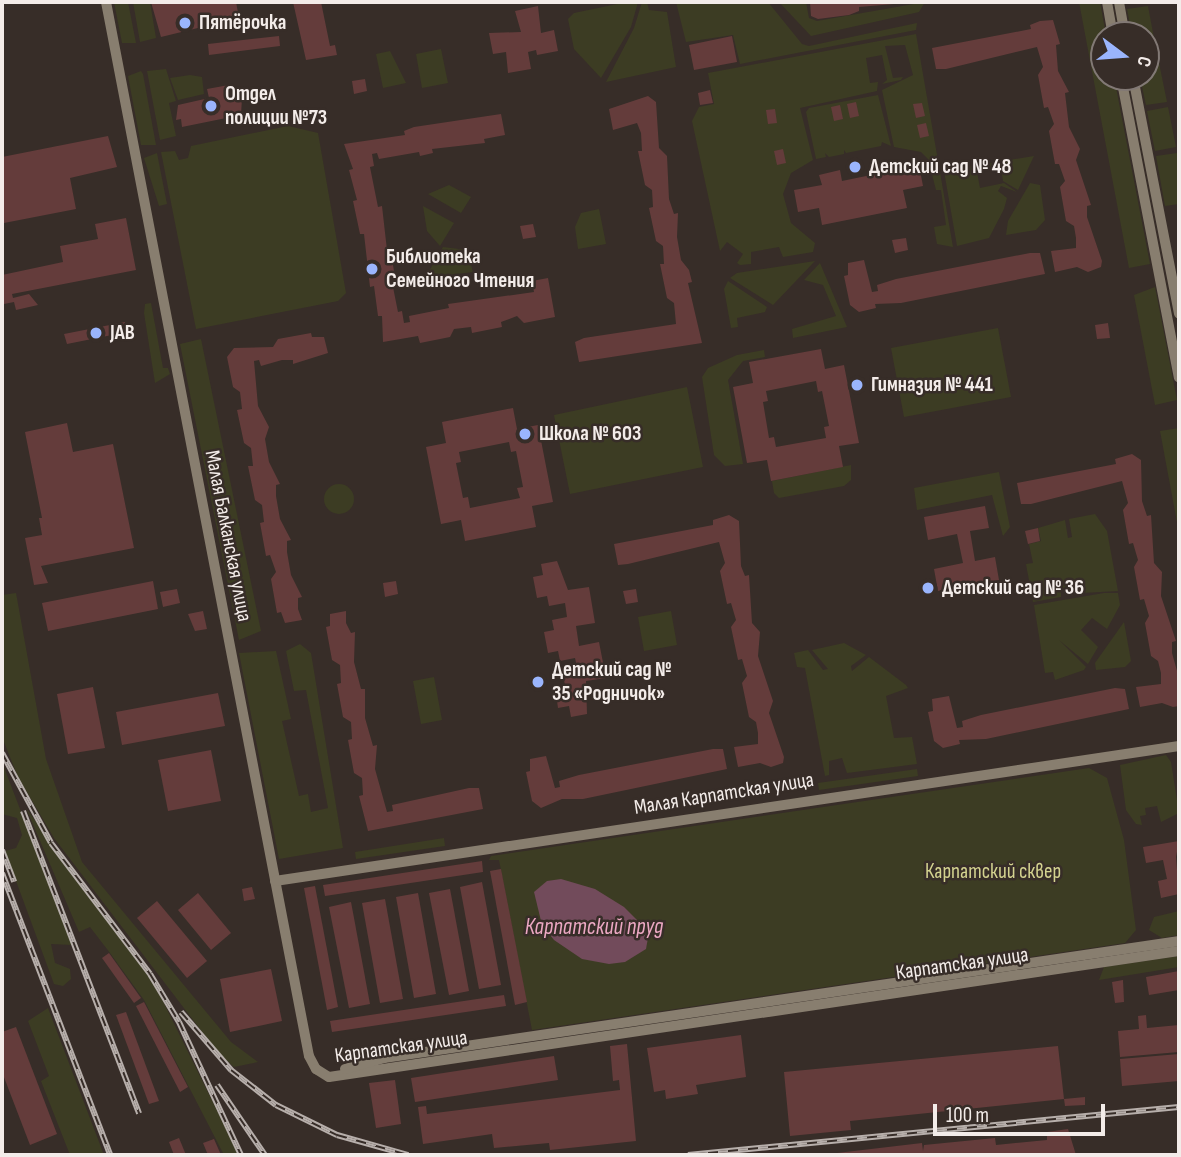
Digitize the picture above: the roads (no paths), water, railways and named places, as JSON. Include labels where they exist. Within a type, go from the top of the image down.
[{"type":"street","name":"Малая Балканская улица","points":[[106,2],[309,1056],[322,1072]]},
{"type":"street","points":[[1107,2],[1110,21]]},
{"type":"street","points":[[1119,2],[1122,21]]},
{"type":"street","points":[[1124,91],[1179,377]]},
{"type":"street","points":[[1136,91],[1179,314]]},
{"type":"street","name":"Малая Карпатская улица","points":[[275,881],[1179,746]]},
{"type":"street","name":"Карпатская улица","points":[[322,1072],[384,1058],[1179,941]]},
{"type":"street","name":"Карпатская улица","points":[[322,1072],[329,1077],[1179,951]]},
{"type":"water","name":"Карпатский пруд","points":[[561,879],[595,889],[624,907],[649,932],[646,949],[625,962],[609,964],[582,959],[554,940],[542,925],[534,892],[547,881]]},
{"type":"railway","points":[[2,753],[51,843],[150,974],[179,1022],[241,1155]]},
{"type":"railway","points":[[23,811],[139,1113]]},
{"type":"railway","points":[[2,850],[14,882]]},
{"type":"railway","points":[[2,873],[110,1155]]},
{"type":"railway","points":[[181,1012],[231,1070],[276,1105],[337,1135],[408,1155]]},
{"type":"railway","points":[[217,1085],[265,1155]]},
{"type":"railway","points":[[688,1155],[1179,1107]]},
{"type":"place","name":"Пятёрочка","points":[[185,23]]},
{"type":"place","name":"Отдел полиции №73","points":[[211,106]]},
{"type":"place","name":"Детский сад № 48","points":[[855,167]]},
{"type":"place","name":"Библиотека Семейного Чтения","points":[[372,269]]},
{"type":"place","name":"JAB","points":[[96,333]]},
{"type":"place","name":"Гимназия № 441","points":[[857,385]]},
{"type":"place","name":"Школа № 603","points":[[525,434]]},
{"type":"place","name":"Детский сад № 36","points":[[928,588]]},
{"type":"place","name":"Детский сад № 35 «Родничок»","points":[[538,682]]},
{"type":"park label","name":"Карпатский сквер","points":[[993,872]]}]
